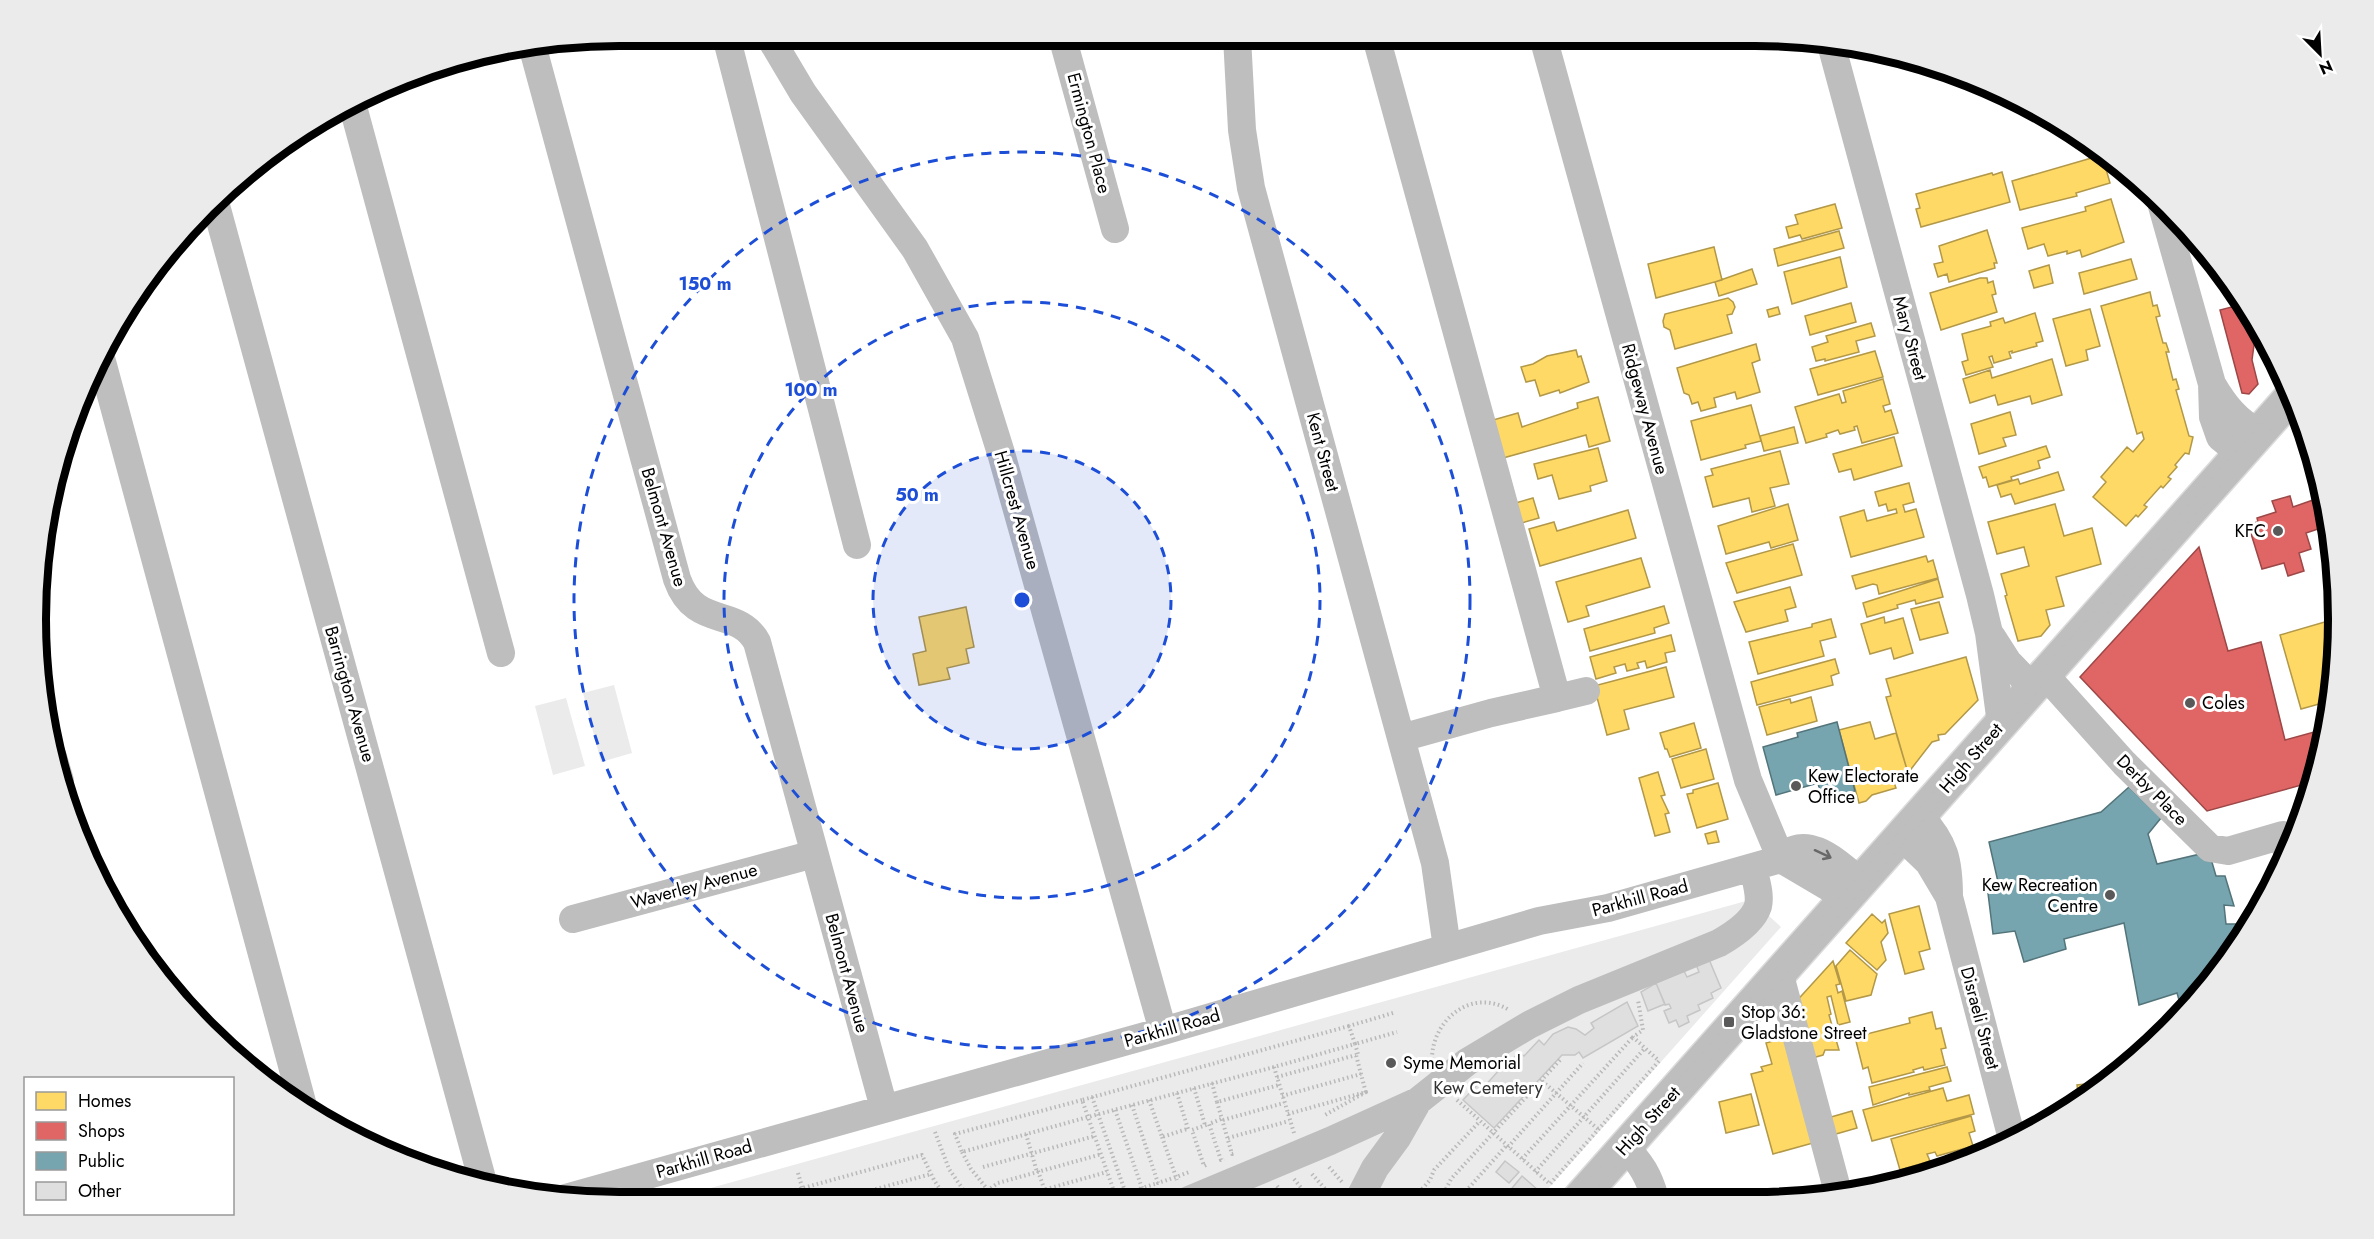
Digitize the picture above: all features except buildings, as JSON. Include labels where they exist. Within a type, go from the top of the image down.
[{"type":"main road","name":"High Street","points":[[1586,1192],[2250,444],[2288,410]]},
{"type":"street","points":[[729,46],[857,545]]},
{"type":"street","name":"Hillcrest Avenue","points":[[775,46],[803,93],[915,249],[965,338],[1001,453],[1163,1031]]},
{"type":"street","name":"Ermington Place","points":[[1065,46],[1115,230]]},
{"type":"street","name":"Kent Street","points":[[1237,46],[1242,130],[1251,189],[1458,944]]},
{"type":"street","points":[[1378,46],[1557,698]]},
{"type":"street","name":"Ridgeway Avenue","points":[[1428,1092],[1467,1062],[1529,1025],[1579,1000],[1719,943],[1735,934],[1758,906],[1758,891],[1765,864],[1748,780],[1545,46]]},
{"type":"street","name":"Mary Street","points":[[1833,52],[1989,633],[2001,724]]},
{"type":"street","name":"Belmont Avenue","points":[[533,53],[677,579],[682,592],[696,608],[706,614],[745,627],[757,642],[884,1108]]},
{"type":"street","points":[[354,112],[501,653]]},
{"type":"street","name":"Barrington Avenue","points":[[217,211],[481,1175]]},
{"type":"street","points":[[2166,221],[2212,384],[2213,417],[2220,437],[2250,444]]},
{"type":"street","points":[[104,370],[300,1095]]},
{"type":"street","name":"Mary Street","points":[[1989,633],[2008,662],[2039,681]]},
{"type":"street","name":"Derby Place","points":[[2039,681],[2210,848],[2228,851],[2282,843]]},
{"type":"street","points":[[1401,738],[1586,691]]},
{"type":"street","name":"Disraeli Street","points":[[1911,826],[1941,843],[1946,855],[1949,868],[1949,897],[2010,1132]]},
{"type":"street","name":"Parkhill Road","points":[[587,1191],[1163,1031],[1539,921],[1608,908],[1765,864],[1794,849],[1809,848],[1827,854],[1853,891]]},
{"type":"street","name":"Waverley Avenue","points":[[573,919],[814,854]]},
{"type":"street","points":[[1781,972],[1836,1187]]},
{"type":"street","points":[[1183,1188],[1301,1142],[1374,1119],[1428,1092]]},
{"type":"street","points":[[1351,1191],[1376,1168],[1428,1092]]},
{"type":"street","points":[[1625,1148],[1638,1160],[1646,1172],[1653,1192]]},
{"type":"path","points":[[1522,1160],[1633,1037],[1643,1030],[1641,1006],[1630,980]]},
{"type":"path","points":[[1529,1025],[1506,1008],[1486,1003],[1464,1007],[1452,1014],[1435,1035],[1432,1048],[1433,1069],[1428,1092],[1480,1120],[1550,1184],[1659,1061],[1633,1037]]},
{"type":"path","points":[[1101,1154],[998,1183],[988,1190],[971,1169],[955,1134],[1393,1013]]},
{"type":"path","points":[[1349,1026],[1374,1119]]},
{"type":"path","points":[[962,1152],[1396,1032]]},
{"type":"path","points":[[1535,1172],[1645,1048]]},
{"type":"path","points":[[1277,1077],[1356,1055]]},
{"type":"path","points":[[1443,1192],[1451,1179],[1560,1060]]},
{"type":"path","points":[[1465,1192],[1583,1063]]},
{"type":"path","points":[[1274,1067],[1289,1121],[1331,1192]]},
{"type":"path","points":[[1282,1096],[1361,1074]]},
{"type":"path","points":[[1542,1081],[1598,1129]]},
{"type":"path","points":[[1212,1083],[1232,1155]]},
{"type":"path","points":[[1217,1102],[1279,1085]]},
{"type":"path","points":[[1194,1088],[1221,1160]]},
{"type":"path","points":[[1288,1114],[1366,1092]]},
{"type":"path","points":[[1314,1120],[1366,1092]]},
{"type":"path","points":[[1177,1093],[1204,1166]]},
{"type":"path","points":[[1092,1097],[1125,1192]]},
{"type":"path","points":[[1082,1100],[1115,1192]]},
{"type":"path","points":[[1149,1100],[1183,1188]]},
{"type":"path","points":[[1162,1137],[1284,1103]]},
{"type":"path","points":[[1132,1105],[1158,1183]]},
{"type":"path","points":[[1115,1110],[1142,1188]]},
{"type":"path","points":[[1419,1192],[1430,1180],[1434,1170],[1480,1120]]},
{"type":"path","points":[[1228,1138],[1289,1121]]},
{"type":"path","points":[[935,1132],[949,1169],[965,1192]]},
{"type":"path","points":[[1026,1134],[1044,1190]]},
{"type":"path","points":[[983,1167],[1095,1136]]},
{"type":"path","points":[[1301,1142],[1351,1191]]},
{"type":"path","points":[[1183,1188],[1204,1166],[1243,1150]]},
{"type":"path","points":[[789,1192],[922,1155],[942,1191],[939,1192]]},
{"type":"path","points":[[1037,1192],[1107,1172]]},
{"type":"path","points":[[798,1173],[804,1192]]},
{"type":"path","points":[[865,1192],[931,1174]]},
{"type":"path","points":[[1131,1192],[1158,1183],[1183,1188]]},
{"type":"green space","points":[[614,685],[632,753],[601,762],[583,693]]},
{"type":"green space","points":[[566,698],[585,766],[553,775],[535,706]]},
{"type":"green space","name":"Kew Cemetery","points":[[1746,901],[1758,906],[1781,927],[1545,1192],[696,1192]]},
{"type":"tram line","points":[[1578,1192],[2283,398]]},
{"type":"tram line","points":[[1593,1192],[2288,410]]},
{"type":"place","name":"KFC","points":[[2278,531]]},
{"type":"place","name":"Coles","points":[[2190,703]]},
{"type":"place","name":"Kew Electorate Office","points":[[1796,786]]},
{"type":"place","name":"Kew Recreation Centre","points":[[2110,895]]},
{"type":"place","name":"Stop 36: Gladstone Street","points":[[1729,1022]]},
{"type":"place","name":"Syme Memorial","points":[[1391,1063]]}]
